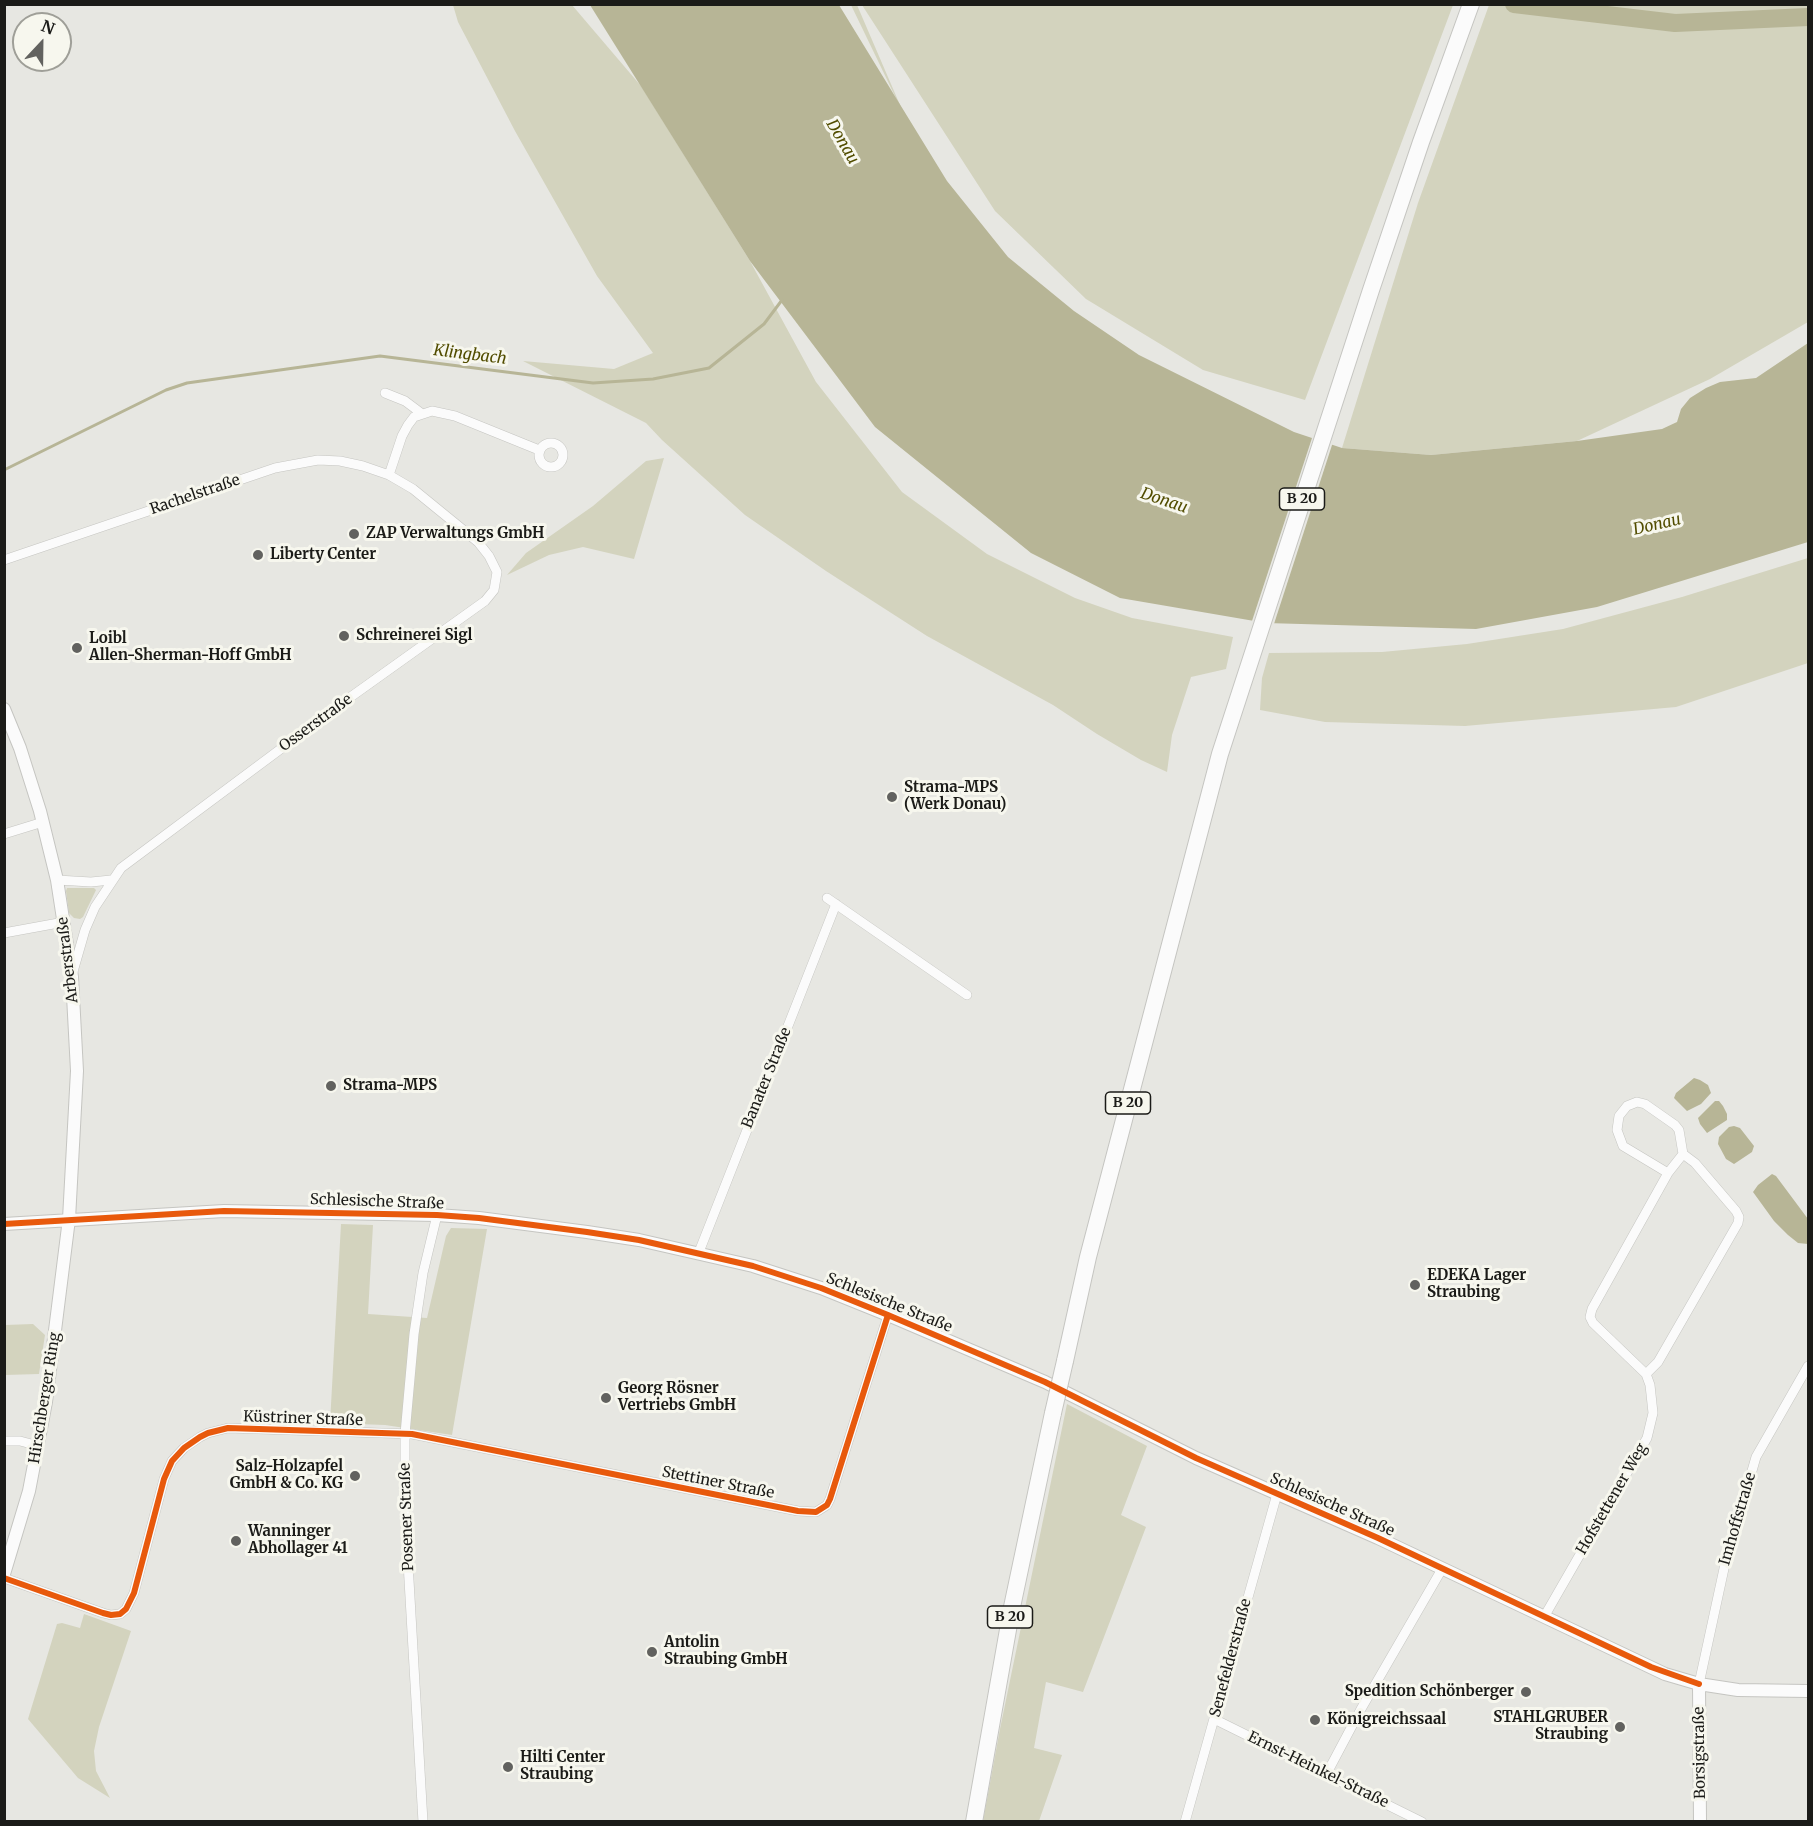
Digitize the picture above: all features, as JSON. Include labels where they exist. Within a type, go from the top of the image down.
[{"type":"highway","name":"B 20","points":[[974,1821],[1012,1607],[1088,1257],[1195,846],[1234,708],[1371,290],[1471,4]]},
{"type":"street","points":[[385,393],[405,401],[421,413]]},
{"type":"street","points":[[389,476],[402,436],[414,417],[432,411],[455,416],[539,450]]},
{"type":"street","name":"Rachelstraße","points":[[4,560],[275,468],[297,462],[318,460],[363,465],[413,489],[477,542],[489,556]]},
{"type":"street","name":"Osserstraße","points":[[72,977],[94,907],[121,868],[485,601],[494,590],[497,581],[497,572],[489,556]]},
{"type":"street","name":"Arberstraße","points":[[4,709],[20,748],[43,822],[57,880],[72,977],[77,1098],[69,1219]]},
{"type":"street","points":[[4,834],[43,822]]},
{"type":"street","points":[[57,880],[91,882],[111,880]]},
{"type":"street","points":[[827,898],[967,995]]},
{"type":"street","name":"Banater Straße","points":[[699,1252],[836,904]]},
{"type":"street","points":[[4,933],[64,922]]},
{"type":"street","points":[[1668,1173],[1623,1146],[1617,1130],[1619,1116],[1627,1106],[1637,1102],[1645,1104],[1675,1125],[1679,1130],[1683,1154],[1695,1163],[1740,1217],[1658,1362],[1646,1374],[1593,1323],[1590,1317],[1592,1309],[1668,1173],[1683,1154]]},
{"type":"street","name":"Schlesische Straße","points":[[4,1224],[242,1211],[436,1215],[576,1230],[699,1252],[785,1275],[888,1315],[1045,1382],[1196,1458],[1442,1569],[1665,1674],[1699,1684],[1760,1692],[1809,1691]]},
{"type":"street","name":"Posener Straße","points":[[423,1821],[405,1511],[405,1434],[414,1334],[423,1273],[436,1215]]},
{"type":"street","name":"Hirschberger Ring","points":[[4,1576],[29,1491],[39,1446],[69,1219]]},
{"type":"street","name":"Stettiner Straße","points":[[405,1434],[798,1511],[816,1512],[827,1505],[830,1499],[888,1315]]},
{"type":"street","name":"Imhoffstraße","points":[[1699,1684],[1725,1564],[1756,1457],[1809,1366]]},
{"type":"street","name":"Hofstettener Weg","points":[[1544,1617],[1647,1437],[1653,1413],[1650,1385],[1646,1374]]},
{"type":"street","name":"Küstriner Straße","points":[[4,1576],[103,1613],[120,1614],[126,1609],[134,1593],[167,1471],[177,1455],[191,1442],[208,1432],[228,1428],[405,1434]]},
{"type":"street","points":[[4,1441],[20,1441],[39,1446]]},
{"type":"street","name":"Senefelderstraße","points":[[1185,1821],[1277,1494]]},
{"type":"street","points":[[1326,1774],[1442,1569]]},
{"type":"street","name":"Borsigstraße","points":[[1699,1684],[1700,1821]]},
{"type":"street","name":"Ernst-Heinkel-Straße","points":[[1214,1719],[1422,1821]]},
{"type":"green space","points":[[453,5],[572,5],[641,86],[750,261],[816,382],[902,492],[987,554],[1075,598],[1132,618],[1233,637],[1226,669],[1191,677],[1172,735],[1167,772],[1141,760],[1053,705],[927,636],[745,515],[646,423],[523,361],[614,369],[653,353],[597,276],[515,131],[458,22]]},
{"type":"green space","points":[[851,5],[857,5],[906,119]]},
{"type":"green space","points":[[862,5],[1453,5],[1305,400],[1203,370],[1086,299],[995,211]]},
{"type":"green space","points":[[1489,5],[1808,5],[1808,322],[1710,379],[1577,441],[1431,455],[1342,448],[1418,203]]},
{"type":"green space","points":[[664,458],[634,559],[583,547],[549,555],[507,575],[526,553],[593,506],[646,461]]},
{"type":"green space","points":[[1808,558],[1808,663],[1676,707],[1465,726],[1325,722],[1260,710],[1262,678],[1269,653],[1382,652],[1467,644],[1563,629],[1682,597]]},
{"type":"green space","points":[[67,888],[94,888],[96,890],[80,919],[74,918],[69,913]]},
{"type":"green space","points":[[341,1224],[373,1225],[368,1314],[427,1318],[446,1236],[451,1228],[487,1229],[452,1435],[385,1425],[330,1423]]},
{"type":"green space","points":[[33,1324],[45,1335],[39,1374],[5,1375],[5,1325]]},
{"type":"green space","points":[[1067,1404],[1147,1446],[1121,1515],[1146,1527],[1083,1692],[1046,1682],[1034,1748],[1062,1755],[1039,1821],[983,1821],[1000,1729]]},
{"type":"green space","points":[[84,1614],[131,1631],[99,1727],[94,1751],[96,1771],[110,1798],[78,1778],[28,1719],[57,1624],[62,1623],[80,1628]]},
{"type":"water","name":"Donau","points":[[590,5],[839,5],[947,181],[1008,257],[1074,311],[1139,355],[1294,432],[1342,448],[1431,455],[1577,441],[1662,429],[1677,422],[1681,409],[1690,398],[1706,388],[1720,382],[1756,378],[1808,343],[1808,542],[1597,607],[1476,629],[1266,623],[1120,598],[1031,553],[875,427],[750,261]]},
{"type":"water","points":[[1694,1078],[1708,1085],[1711,1093],[1701,1104],[1687,1111],[1674,1098],[1676,1093]]},
{"type":"water","points":[[1715,1101],[1719,1101],[1723,1106],[1727,1120],[1707,1133],[1698,1118]]},
{"type":"water","points":[[1729,1127],[1740,1128],[1754,1146],[1752,1152],[1734,1164],[1726,1159],[1718,1144],[1719,1137]]},
{"type":"water","points":[[1772,1174],[1776,1176],[1808,1219],[1808,1244],[1798,1243],[1788,1235],[1774,1221],[1753,1192]]},
{"type":"pier","points":[[1313,435],[1333,442],[1273,627],[1251,624]]},
{"type":"waterway","points":[[1514,4],[1675,23],[1808,17]]},
{"type":"waterway","name":"Klingbach","points":[[4,470],[166,390],[187,383],[380,356],[593,383],[653,379],[709,368],[764,324],[782,300]]},
{"type":"cycle path","points":[[4,1224],[224,1211],[437,1215],[479,1218],[639,1240],[753,1266],[821,1288],[1045,1382],[1196,1458],[1378,1538],[1651,1667],[1699,1684]]},
{"type":"cycle path","points":[[4,1578],[103,1613],[120,1614],[126,1609],[134,1593],[164,1479],[172,1461],[184,1448],[200,1437],[228,1428],[412,1434],[798,1511],[816,1512],[827,1505],[830,1499],[888,1315]]},
{"type":"place","name":"ZAP Verwaltungs GmbH","points":[[354,534]]},
{"type":"place","name":"Liberty Center","points":[[258,555]]},
{"type":"place","name":"Schreinerei Sigl","points":[[344,636]]},
{"type":"place","name":"Loibl Allen-Sherman-Hoff GmbH","points":[[77,648]]},
{"type":"place","name":"Strama-MPS (Werk Donau)","points":[[892,797]]},
{"type":"place","name":"Strama-MPS","points":[[331,1086]]},
{"type":"place","name":"EDEKA Lager Straubing","points":[[1415,1285]]},
{"type":"place","name":"Georg Rösner Vertriebs GmbH","points":[[606,1398]]},
{"type":"place","name":"Salz-Holzapfel GmbH & Co. KG","points":[[355,1476]]},
{"type":"place","name":"Wanninger Abhollager 41","points":[[236,1541]]},
{"type":"place","name":"Antolin Straubing GmbH","points":[[652,1652]]},
{"type":"place","name":"Spedition Schönberger","points":[[1526,1692]]},
{"type":"place","name":"Königreichssaal","points":[[1315,1720]]},
{"type":"place","name":"STAHLGRUBER Straubing","points":[[1620,1727]]},
{"type":"place","name":"Hilti Center Straubing","points":[[508,1767]]}]
